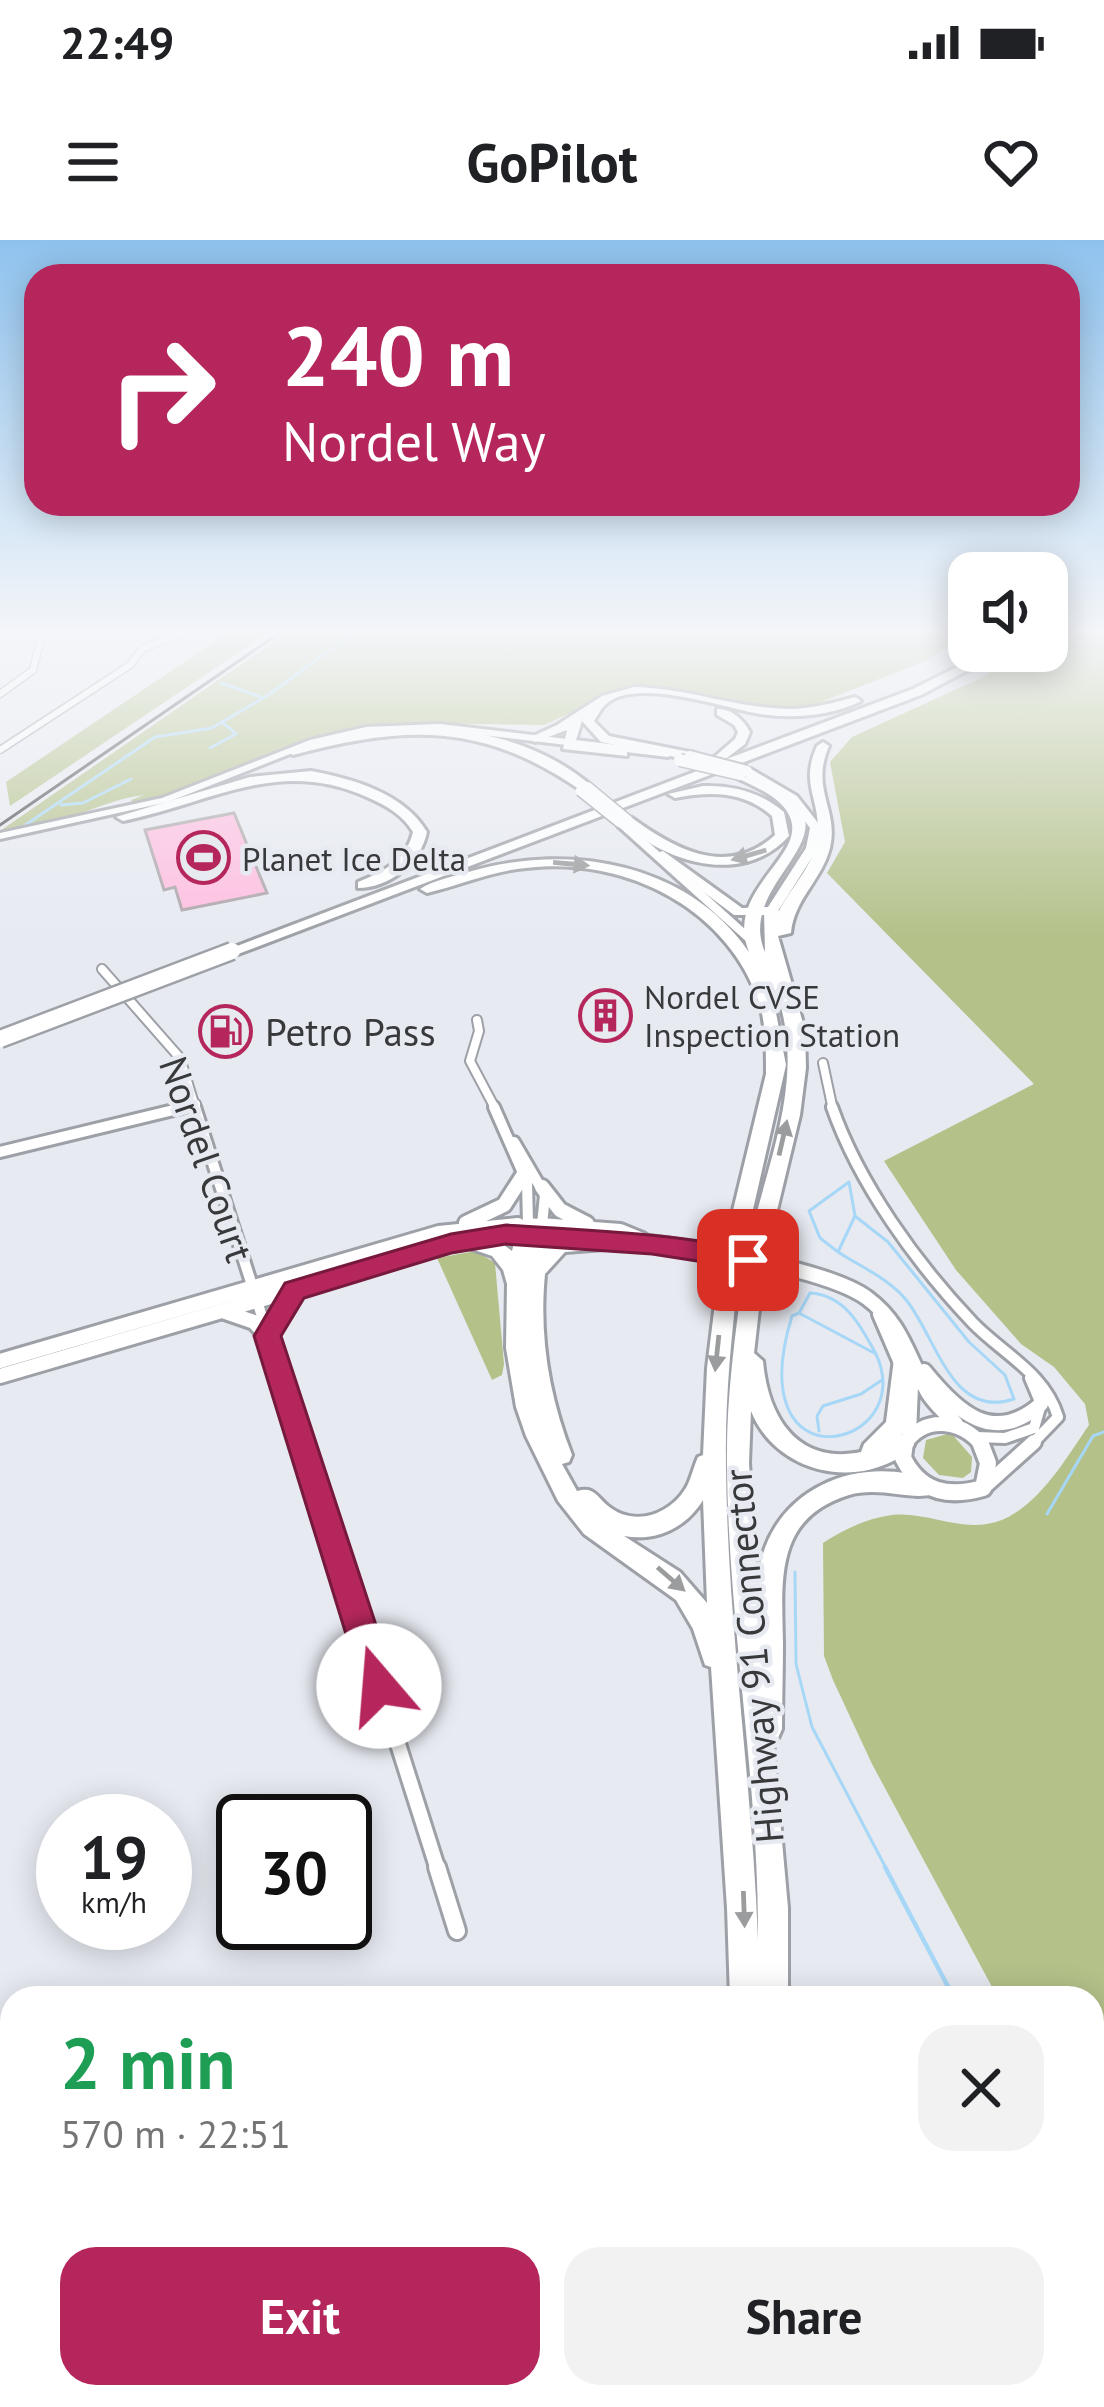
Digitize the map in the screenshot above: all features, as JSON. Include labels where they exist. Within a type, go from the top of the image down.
[{"type":"highway","points":[[292,751],[360,735]]},
{"type":"highway","points":[[376,904],[682,792],[711,789],[751,796],[776,811],[783,830],[765,852],[714,861],[674,851],[625,823],[584,790],[531,751],[471,735]]},
{"type":"highway","points":[[536,738],[547,735]]},
{"type":"highway","points":[[569,735],[566,742],[573,747],[685,758]]},
{"type":"highway","points":[[600,735],[744,772],[785,792],[814,823]]},
{"type":"highway","points":[[718,760],[743,735]]},
{"type":"highway","points":[[0,1039],[233,944],[779,735]]},
{"type":"highway","points":[[0,1028],[796,735]]},
{"type":"highway","points":[[658,854],[739,911],[772,911],[812,848],[814,823],[804,774],[810,758],[838,735]]},
{"type":"highway","points":[[798,1044],[802,1017],[782,926],[792,899],[823,850],[824,824],[810,781],[823,746]]},
{"type":"highway","points":[[228,784],[276,768],[310,766],[347,775],[417,825],[420,840],[412,856],[372,881],[233,944]]},
{"type":"highway","points":[[123,817],[279,772],[332,775],[364,789]]},
{"type":"highway","points":[[744,772],[783,801],[794,815],[800,838],[751,914],[752,941]]},
{"type":"highway","points":[[233,944],[476,874],[541,862],[607,869],[662,885],[718,922],[756,976],[771,1016],[775,1076]]},
{"type":"highway","name":"Highway 91 Connector","points":[[746,1986],[712,1428],[740,1281],[762,1231],[792,1097],[798,1044],[770,940],[772,911]]},
{"type":"highway","name":"Highway 91 Connector","points":[[752,941],[768,968],[777,997],[782,1045],[739,1226],[737,1394],[736,1510],[769,1825],[773,1986]]},
{"type":"highway","points":[[534,1229],[512,1318],[518,1374],[548,1461],[595,1530],[654,1565],[689,1596],[709,1634],[727,1709]]},
{"type":"highway","points":[[524,1279],[554,1247],[601,1235]]},
{"type":"highway","points":[[467,1240],[501,1250],[524,1279],[542,1405],[570,1473],[598,1514],[616,1524],[638,1527],[677,1517],[696,1497],[712,1428]]},
{"type":"highway","points":[[740,1281],[752,1394],[771,1430],[828,1464],[877,1460],[906,1439]]},
{"type":"highway","points":[[807,1455],[854,1458],[886,1442],[902,1408],[909,1364]]},
{"type":"highway","points":[[769,1825],[768,1583],[778,1537],[808,1503],[846,1486],[887,1480],[925,1487]]},
{"type":"main road","points":[[66,826],[166,800],[341,735]]},
{"type":"main road","points":[[0,839],[123,817],[330,745],[406,735]]},
{"type":"main road","points":[[422,735],[507,748],[584,790]]},
{"type":"main road","points":[[506,735],[566,742]]},
{"type":"main road","name":"Highway 91 Connector","points":[[625,823],[752,941]]},
{"type":"street","name":"Nordel Court","points":[[102,969],[180,1058],[457,1931]]},
{"type":"street","points":[[477,1020],[479,1031],[470,1060],[512,1139],[560,1210],[601,1235]]},
{"type":"street","points":[[823,1064],[826,1092],[886,1209],[972,1322],[1051,1396],[1058,1417],[1017,1462],[983,1488],[950,1496],[925,1487],[908,1472],[909,1364]]},
{"type":"street","points":[[0,1152],[196,1104]]},
{"type":"street","points":[[512,1139],[531,1191],[534,1229]]},
{"type":"street","points":[[0,1361],[254,1294],[439,1233],[504,1205],[524,1174]]},
{"type":"street","points":[[534,1229],[542,1187]]},
{"type":"street","points":[[439,1233],[534,1229],[601,1235],[812,1271],[842,1282],[878,1309],[927,1393],[956,1424],[975,1436],[990,1460],[983,1488]]},
{"type":"street","points":[[0,1376],[218,1311],[254,1294],[294,1290],[467,1240],[534,1229]]},
{"type":"street","points":[[218,1311],[254,1322],[267,1336],[294,1290]]},
{"type":"street","points":[[909,1364],[976,1421],[1016,1424],[1041,1404]]},
{"type":"street","points":[[975,1436],[1005,1438],[1037,1424],[1041,1404],[1025,1371]]},
{"type":"street","points":[[906,1439],[927,1425],[956,1424]]},
{"type":"green space","points":[[76,735],[115,735],[10,806],[6,782]]},
{"type":"green space","points":[[139,735],[324,735],[151,800],[134,805],[131,800],[144,795],[124,799],[0,831]]},
{"type":"green space","points":[[856,735],[1104,735],[1104,1986],[992,1986],[872,1764],[824,1656],[823,1543],[856,1525],[892,1515],[974,1525],[1002,1520],[1040,1491],[1089,1425],[1085,1404],[1054,1367],[1021,1344],[956,1270],[884,1161],[1034,1084],[827,873],[845,842],[830,762]]},
{"type":"green space","points":[[476,1251],[495,1263],[504,1364],[502,1375],[492,1380],[437,1258]]},
{"type":"green space","points":[[951,1433],[972,1457],[971,1472],[963,1478],[939,1475],[923,1458],[926,1440]]},
{"type":"building","name":"Planet Ice Delta","points":[[234,813],[267,893],[182,910],[175,887],[164,890],[145,830]]},
{"type":"waterway","points":[[21,828],[155,737],[167,735]]},
{"type":"waterway","points":[[210,748],[234,735]]},
{"type":"waterway","points":[[61,805],[83,803],[131,779]]},
{"type":"waterway","points":[[838,1252],[820,1238],[809,1211],[849,1182],[855,1216]]},
{"type":"waterway","points":[[838,1252],[900,1293],[961,1387],[975,1398],[1014,1399],[1005,1375],[969,1342],[888,1242],[855,1216]]},
{"type":"waterway","points":[[838,1252],[855,1216]]},
{"type":"waterway","points":[[799,1313],[810,1293],[833,1299],[858,1323],[876,1354]]},
{"type":"waterway","points":[[799,1313],[876,1354]]},
{"type":"waterway","points":[[799,1313],[792,1316],[782,1372],[789,1410],[806,1430],[830,1437],[855,1430],[874,1413],[882,1380]]},
{"type":"waterway","points":[[876,1354],[882,1380]]},
{"type":"waterway","points":[[819,1431],[817,1416],[823,1406],[861,1394],[882,1380]]},
{"type":"waterway","points":[[1047,1514],[1093,1436],[1104,1432]]},
{"type":"waterway","points":[[795,1572],[796,1664],[812,1727],[887,1870]]},
{"type":"waterway","points":[[885,1867],[948,1986]]},
{"type":"railway","points":[[0,825],[131,735]]},
{"type":"place","name":"Planet Ice Delta","points":[[203,858]]},
{"type":"place","name":"Nordel CVSE Inspection Station","points":[[605,1015]]},
{"type":"place","name":"Petro Pass","points":[[226,1031]]},
{"type":"route","points":[[379,1686],[267,1336],[294,1290],[416,1253],[506,1234],[652,1244],[748,1260]]}]
